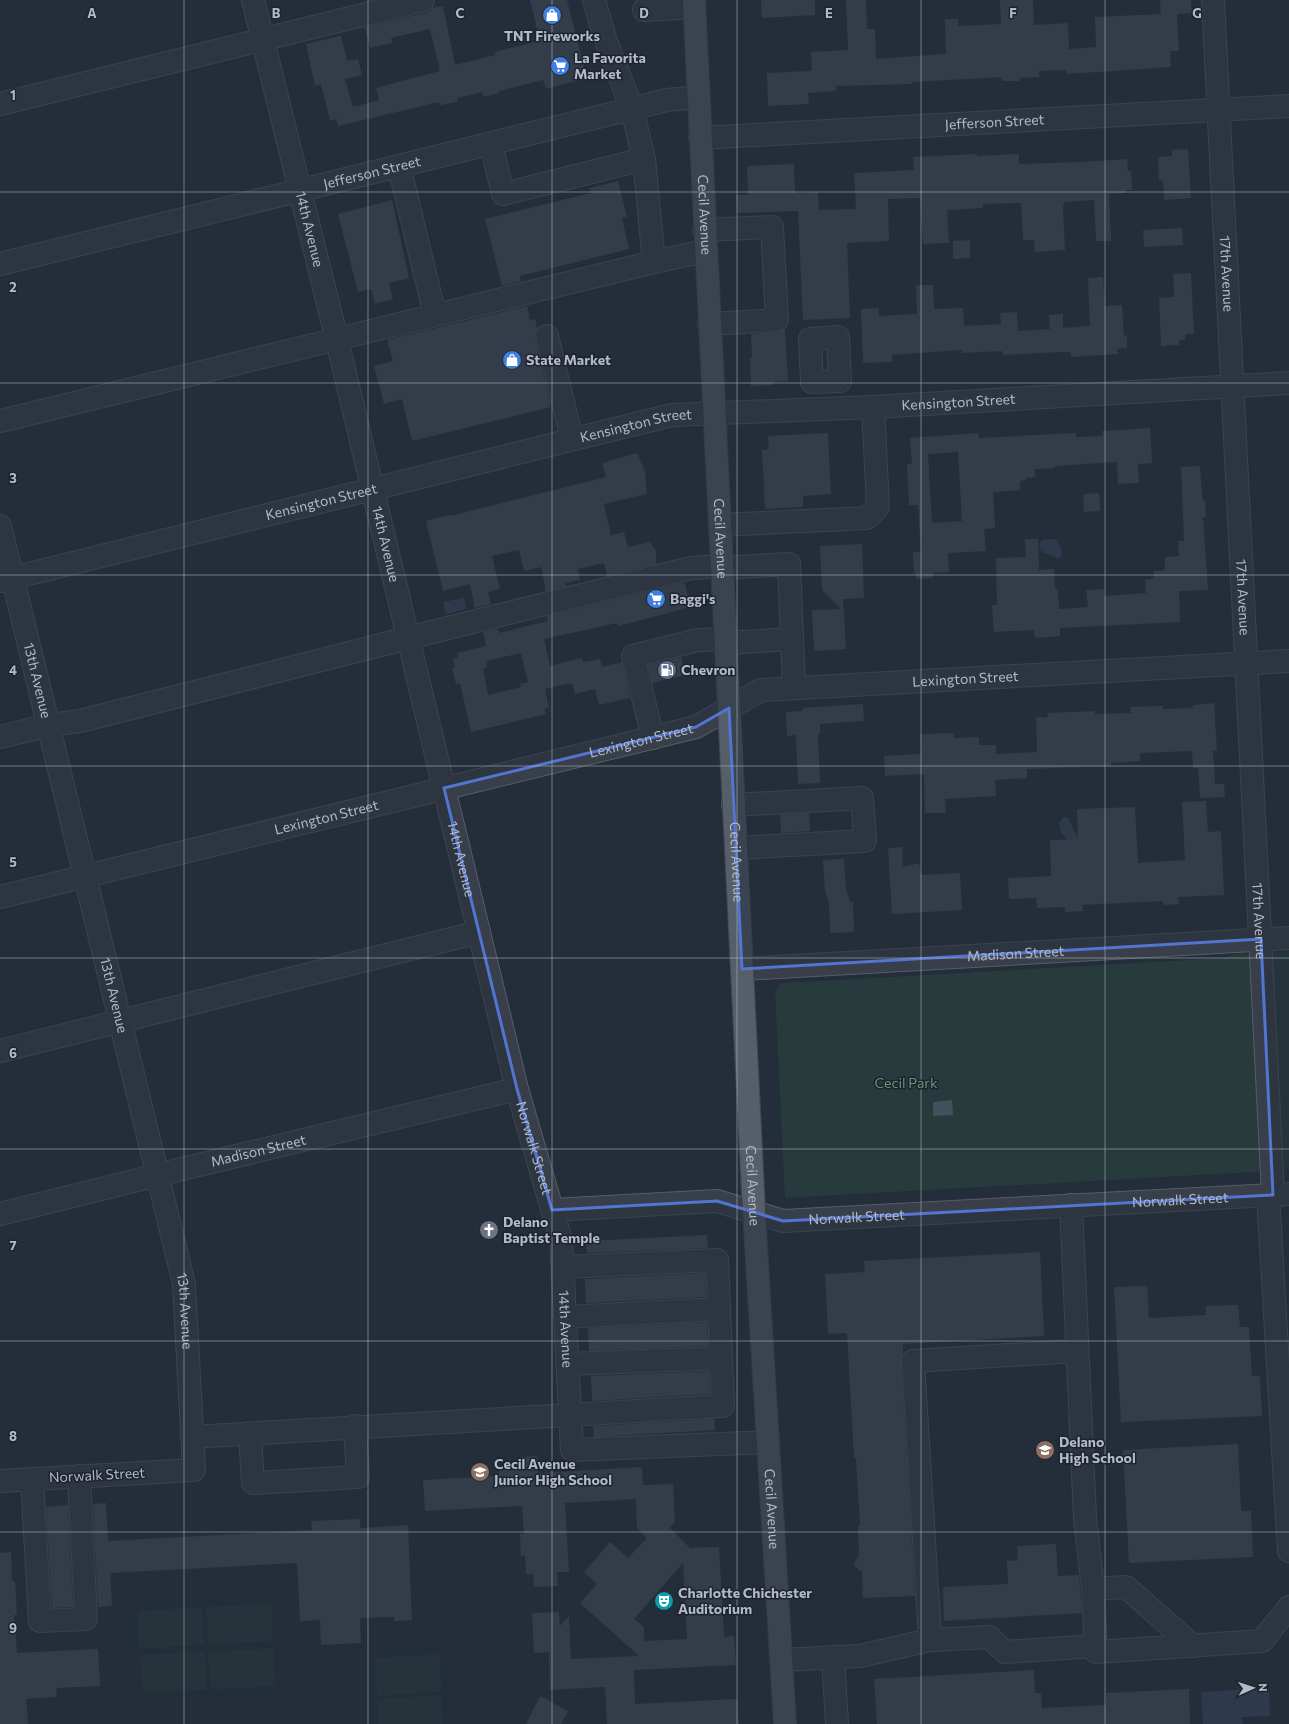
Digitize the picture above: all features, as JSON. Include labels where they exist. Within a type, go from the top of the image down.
[{"type":"main road","name":"Cecil Avenue","points":[[694,4],[705,252],[754,1212],[785,1724]]},
{"type":"street","name":"14th Avenue","points":[[252,0],[337,340],[517,1089]]},
{"type":"street","points":[[0,104],[423,0]]},
{"type":"street","points":[[594,0],[605,38],[632,109],[644,158],[654,262]]},
{"type":"street","name":"17th Avenue","points":[[1213,0],[1260,940],[1277,1195],[1289,1550]]},
{"type":"street","points":[[644,10],[694,4]]},
{"type":"street","name":"Jefferson Street","points":[[0,264],[667,100],[698,97]]},
{"type":"street","name":"Jefferson Street","points":[[700,138],[1289,106]]},
{"type":"street","points":[[491,144],[504,194],[644,158]]},
{"type":"street","points":[[399,166],[435,315]]},
{"type":"street","points":[[704,230],[772,226],[773,242],[777,320],[709,324]]},
{"type":"street","points":[[0,421],[654,262],[705,252]]},
{"type":"street","points":[[547,336],[572,439]]},
{"type":"street","points":[[840,381],[842,409]]},
{"type":"street","name":"Kensington Street","points":[[6,579],[672,415],[842,409],[1289,384]]},
{"type":"street","points":[[720,525],[867,518],[878,507],[873,407]]},
{"type":"street","name":"13th Avenue","points":[[0,526],[6,579],[49,725],[184,1284],[194,1470]]},
{"type":"street","points":[[0,737],[49,725],[80,721],[408,638],[698,567],[789,564],[794,688]]},
{"type":"street","points":[[653,738],[633,656],[698,640],[725,641],[792,639]]},
{"type":"street","name":"Lexington Street","points":[[0,897],[696,727],[761,690],[1289,661]]},
{"type":"street","points":[[733,805],[862,798],[865,841],[736,848]]},
{"type":"street","points":[[0,1051],[479,932]]},
{"type":"street","name":"Madison Street","points":[[742,969],[1289,938]]},
{"type":"street","name":"Madison Street","points":[[0,1214],[517,1089]]},
{"type":"street","name":"Norwalk Street","points":[[517,1089],[552,1210],[717,1201],[783,1221],[1277,1195]]},
{"type":"street","points":[[1071,1205],[1085,1518],[1093,1589],[1096,1652],[1262,1641],[1289,1607]]},
{"type":"street","name":"14th Avenue","points":[[552,1210],[561,1240],[567,1364],[579,1413],[572,1450],[768,1442]]},
{"type":"street","points":[[192,1437],[355,1426],[723,1406],[717,1260],[563,1267]]},
{"type":"street","points":[[565,1318],[719,1309]]},
{"type":"street","points":[[930,1640],[913,1361],[1077,1351]]},
{"type":"street","points":[[567,1364],[721,1358]]},
{"type":"street","points":[[250,1433],[253,1482],[358,1477],[355,1426]]},
{"type":"street","name":"Norwalk Street","points":[[0,1481],[194,1470]]},
{"type":"street","points":[[32,1479],[40,1621],[86,1618],[79,1476]]},
{"type":"street","points":[[1093,1589],[1126,1587],[1193,1646]]},
{"type":"street","points":[[782,1660],[860,1656],[930,1640],[989,1636],[1005,1652],[1096,1646]]},
{"type":"street","points":[[833,1657],[837,1724]]},
{"type":"highlighted area","points":[[729,708],[742,969],[1261,939],[1273,1195],[783,1221],[717,1201],[552,1210],[517,1089],[444,788],[696,727]]},
{"type":"green space","name":"Cecil Park","points":[[1289,951],[1289,1170],[785,1198],[775,991],[781,983],[1224,958],[1234,954]]},
{"type":"green space","points":[[271,1603],[273,1641],[208,1645],[206,1607]]},
{"type":"green space","points":[[202,1607],[204,1645],[139,1649],[137,1611]]},
{"type":"green space","points":[[273,1648],[275,1686],[211,1690],[208,1652]]},
{"type":"green space","points":[[205,1651],[207,1690],[143,1693],[140,1655]]},
{"type":"green space","points":[[439,1654],[442,1692],[377,1696],[375,1658]]},
{"type":"green space","points":[[441,1695],[443,1724],[378,1724],[377,1699]]},
{"type":"water","points":[[1055,539],[1062,550],[1062,555],[1058,559],[1041,551],[1039,547],[1043,540]]},
{"type":"water","points":[[464,598],[466,609],[446,614],[443,602]]},
{"type":"water","points":[[1063,817],[1067,817],[1070,820],[1072,828],[1078,837],[1078,839],[1071,843],[1061,833],[1059,823]]},
{"type":"water","points":[[1269,1688],[1270,1716],[1242,1717],[1243,1724],[1203,1724],[1201,1692]]},
{"type":"building","points":[[530,0],[567,0],[587,78],[546,89],[543,80],[499,91],[499,93],[483,97],[482,92],[457,98],[458,102],[440,105],[439,102],[338,126],[336,119],[330,121],[321,84],[315,86],[306,44],[341,36],[347,61],[358,59],[362,75],[345,79],[353,107],[379,100],[376,88],[440,71],[430,29],[391,38],[392,43],[370,48],[365,27],[429,12],[432,8],[443,6],[455,65],[495,55],[495,52],[540,41]]},
{"type":"building","points":[[761,0],[815,0],[815,15],[762,18]]},
{"type":"building","points":[[846,0],[866,0],[867,29],[875,29],[876,59],[946,54],[945,19],[958,19],[958,26],[1001,24],[1000,0],[1033,0],[1034,25],[1068,23],[1069,49],[1096,47],[1095,17],[1161,14],[1160,0],[1191,0],[1192,13],[1177,14],[1179,51],[1170,51],[1171,67],[1067,74],[1067,70],[1039,71],[1039,77],[1020,78],[1020,81],[1002,81],[1002,77],[912,82],[912,84],[836,86],[836,91],[808,93],[809,104],[768,106],[767,73],[809,71],[812,70],[811,52],[848,50]]},
{"type":"building","points":[[1188,149],[1191,198],[1164,200],[1163,180],[1159,181],[1158,157],[1172,156],[1172,150]]},
{"type":"building","points":[[977,154],[977,156],[1019,154],[1019,164],[1127,159],[1128,171],[1131,171],[1132,190],[1126,190],[1126,193],[1109,194],[1111,241],[1096,241],[1094,200],[1064,202],[1065,250],[1035,252],[1034,240],[1023,240],[1021,203],[983,204],[983,208],[947,210],[949,243],[923,244],[920,198],[888,199],[889,241],[847,243],[850,318],[803,320],[798,211],[737,213],[736,195],[748,195],[747,166],[794,164],[795,193],[818,192],[819,210],[856,209],[854,173],[914,170],[913,157]]},
{"type":"building","points":[[618,181],[627,217],[622,218],[629,249],[520,276],[521,281],[502,286],[485,219],[591,193],[590,188]]},
{"type":"building","points":[[392,200],[409,278],[389,283],[393,299],[375,304],[371,289],[358,292],[338,214]]},
{"type":"building","points":[[1182,228],[1183,245],[1144,247],[1143,230]]},
{"type":"building","points":[[970,240],[970,258],[953,259],[953,241]]},
{"type":"building","points":[[1191,273],[1194,334],[1185,334],[1185,340],[1179,340],[1179,345],[1161,346],[1159,298],[1174,297],[1173,274]]},
{"type":"building","points":[[1103,277],[1105,306],[1122,305],[1124,336],[1127,335],[1127,348],[1117,349],[1118,354],[1071,357],[1071,352],[1003,355],[1002,351],[962,353],[962,350],[892,355],[892,362],[863,363],[861,309],[879,308],[879,316],[917,314],[916,285],[933,285],[934,309],[963,308],[964,326],[1001,324],[1000,313],[1017,312],[1018,331],[1050,329],[1049,315],[1063,314],[1063,328],[1090,326],[1088,278]]},
{"type":"building","points":[[527,306],[530,320],[535,319],[537,329],[535,339],[551,407],[412,441],[402,399],[384,404],[374,366],[393,361],[387,340]]},
{"type":"building","points":[[785,330],[788,381],[773,382],[773,385],[751,386],[751,334]]},
{"type":"building","points":[[1150,428],[1152,463],[1138,464],[1139,483],[1118,484],[1117,462],[1055,466],[1055,468],[1035,469],[1035,477],[1026,478],[1026,480],[1020,481],[1020,490],[993,492],[995,528],[984,529],[986,551],[948,553],[949,572],[933,573],[933,578],[916,579],[916,574],[914,574],[913,552],[921,552],[918,505],[909,505],[907,464],[912,464],[910,438],[978,433],[979,438],[1076,433],[1076,437],[1103,436],[1102,431]],"holes":[[[958,452],[962,521],[932,523],[928,454]]]},
{"type":"building","points":[[828,433],[831,494],[803,496],[803,507],[765,509],[762,450],[769,449],[768,436]]},
{"type":"building","points":[[637,453],[645,471],[647,494],[604,504],[611,535],[624,532],[628,547],[650,542],[656,551],[656,564],[607,576],[604,563],[578,569],[580,580],[565,583],[566,586],[546,591],[541,567],[524,571],[519,550],[492,556],[500,589],[488,592],[491,604],[475,608],[470,584],[443,591],[426,521],[606,477],[602,463]]},
{"type":"building","points":[[1200,466],[1203,501],[1205,501],[1206,517],[1203,517],[1208,590],[1179,591],[1180,622],[1060,628],[1060,636],[1035,638],[1034,630],[994,632],[992,605],[997,605],[996,558],[1026,557],[1025,539],[1038,539],[1039,570],[1054,569],[1055,589],[1058,589],[1059,609],[1088,607],[1086,590],[1104,589],[1104,596],[1146,593],[1145,579],[1154,579],[1154,571],[1165,570],[1165,557],[1179,556],[1178,541],[1184,541],[1181,467]]},
{"type":"building","points":[[1099,493],[1100,511],[1084,512],[1083,494]]},
{"type":"building","points":[[862,544],[864,598],[843,599],[846,649],[814,651],[812,610],[841,609],[822,590],[820,546]]},
{"type":"building","points":[[682,583],[685,584],[691,607],[618,626],[617,623],[544,639],[550,666],[582,658],[583,662],[600,659],[602,667],[622,662],[630,698],[599,705],[595,689],[575,694],[572,683],[545,689],[549,708],[544,709],[546,714],[471,732],[460,683],[456,684],[452,668],[455,667],[453,659],[458,657],[457,653],[486,646],[483,632],[498,629],[499,633],[548,621],[547,616]],"holes":[[[521,653],[528,682],[520,684],[521,687],[488,695],[483,669],[487,667],[486,661]]]},
{"type":"building","points":[[681,657],[685,675],[652,683],[648,665]]},
{"type":"building","points":[[1214,703],[1217,751],[1213,751],[1215,784],[1224,784],[1225,797],[1200,798],[1198,768],[1193,768],[1192,751],[1140,753],[1140,761],[1111,763],[1111,766],[1027,769],[1027,778],[995,780],[996,796],[945,799],[946,813],[925,813],[924,774],[885,776],[884,756],[921,754],[920,734],[954,733],[954,738],[979,737],[979,745],[996,745],[996,754],[1037,752],[1036,717],[1048,717],[1047,713],[1095,711],[1095,714],[1131,713],[1130,707],[1163,706],[1163,709],[1193,708],[1193,705]]},
{"type":"building","points":[[863,704],[864,721],[820,724],[820,734],[818,734],[820,783],[798,784],[796,735],[787,736],[786,712],[803,711],[803,708]]},
{"type":"building","points":[[1206,801],[1208,832],[1221,831],[1224,895],[1178,897],[1179,904],[1163,905],[1163,901],[1082,905],[1083,911],[1065,912],[1065,907],[1037,908],[1036,898],[1009,899],[1008,878],[1051,876],[1050,840],[1078,839],[1077,809],[1135,807],[1138,863],[1185,860],[1182,802]]},
{"type":"building","points":[[809,813],[810,831],[781,833],[780,815]]},
{"type":"building","points":[[902,847],[903,867],[919,863],[921,875],[960,873],[962,910],[892,914],[888,848]]},
{"type":"building","points":[[844,859],[846,889],[850,902],[853,902],[854,932],[830,933],[829,903],[825,890],[823,860]]},
{"type":"building","points":[[952,1100],[953,1115],[933,1116],[933,1102]]},
{"type":"building","points":[[707,1235],[708,1248],[587,1253],[586,1241]]},
{"type":"building","points":[[1040,1252],[1044,1336],[903,1344],[901,1362],[915,1596],[863,1598],[862,1572],[854,1566],[859,1555],[858,1526],[860,1525],[856,1458],[854,1458],[847,1333],[828,1334],[825,1274],[865,1272],[864,1261]]},
{"type":"building","points":[[705,1273],[706,1297],[586,1303],[585,1279]]},
{"type":"building","points":[[1147,1286],[1149,1318],[1206,1315],[1206,1306],[1238,1305],[1240,1327],[1249,1327],[1252,1376],[1260,1376],[1262,1416],[1121,1422],[1114,1287]]},
{"type":"building","points":[[707,1322],[708,1346],[589,1351],[588,1328]]},
{"type":"building","points":[[709,1371],[710,1394],[592,1401],[591,1376]]},
{"type":"building","points":[[714,1419],[715,1430],[594,1437],[593,1426]]},
{"type":"building","points":[[1238,1444],[1241,1511],[1251,1511],[1253,1557],[1129,1563],[1123,1450]]},
{"type":"building","points":[[537,1456],[538,1473],[642,1467],[643,1485],[673,1484],[675,1522],[670,1528],[690,1548],[719,1547],[724,1637],[734,1636],[736,1665],[634,1670],[635,1704],[737,1699],[739,1724],[607,1724],[605,1687],[550,1690],[549,1652],[534,1653],[532,1613],[559,1612],[560,1626],[569,1616],[571,1659],[639,1656],[580,1603],[597,1584],[584,1572],[610,1542],[628,1558],[647,1538],[637,1528],[636,1499],[565,1503],[569,1572],[557,1572],[558,1586],[534,1587],[533,1574],[526,1574],[525,1555],[521,1556],[520,1534],[524,1534],[522,1506],[425,1511],[423,1480],[499,1476],[499,1470],[520,1469],[520,1457]],"holes":[[[683,1563],[687,1639],[644,1641],[644,1627],[634,1619]]]},
{"type":"building","points":[[106,1503],[108,1541],[312,1530],[311,1521],[360,1519],[360,1528],[408,1525],[412,1620],[394,1621],[394,1617],[360,1618],[361,1643],[321,1645],[320,1620],[300,1621],[297,1563],[110,1573],[112,1606],[98,1607],[93,1504]]},
{"type":"building","points":[[68,1505],[73,1607],[52,1608],[46,1507]]},
{"type":"building","points":[[1056,1544],[1058,1576],[1079,1575],[1082,1613],[944,1621],[943,1587],[1008,1584],[1007,1561],[1018,1560],[1017,1546]]},
{"type":"building","points":[[11,1552],[12,1581],[15,1581],[17,1615],[14,1615],[17,1653],[98,1649],[100,1686],[56,1688],[57,1697],[26,1699],[28,1724],[0,1724],[0,1553]]},
{"type":"building","points":[[1034,1670],[1035,1693],[1041,1693],[1042,1708],[1106,1705],[1106,1693],[1189,1689],[1190,1724],[877,1724],[874,1679]]},
{"type":"building","points":[[540,1696],[568,1711],[561,1724],[526,1724]]},
{"type":"place","name":"TNT Fireworks","points":[[552,15]]},
{"type":"place","name":"La Favorita Market","points":[[560,66]]},
{"type":"place","name":"State Market","points":[[512,360]]},
{"type":"place","name":"Baggi's","points":[[656,599]]},
{"type":"place","name":"Chevron","points":[[667,670]]},
{"type":"place","name":"Delano Baptist Temple","points":[[489,1230]]},
{"type":"place","name":"Delano High School","points":[[1045,1450]]},
{"type":"place","name":"Cecil Avenue Junior High School","points":[[480,1472]]},
{"type":"place","name":"Charlotte Chichester Auditorium","points":[[664,1601]]}]
